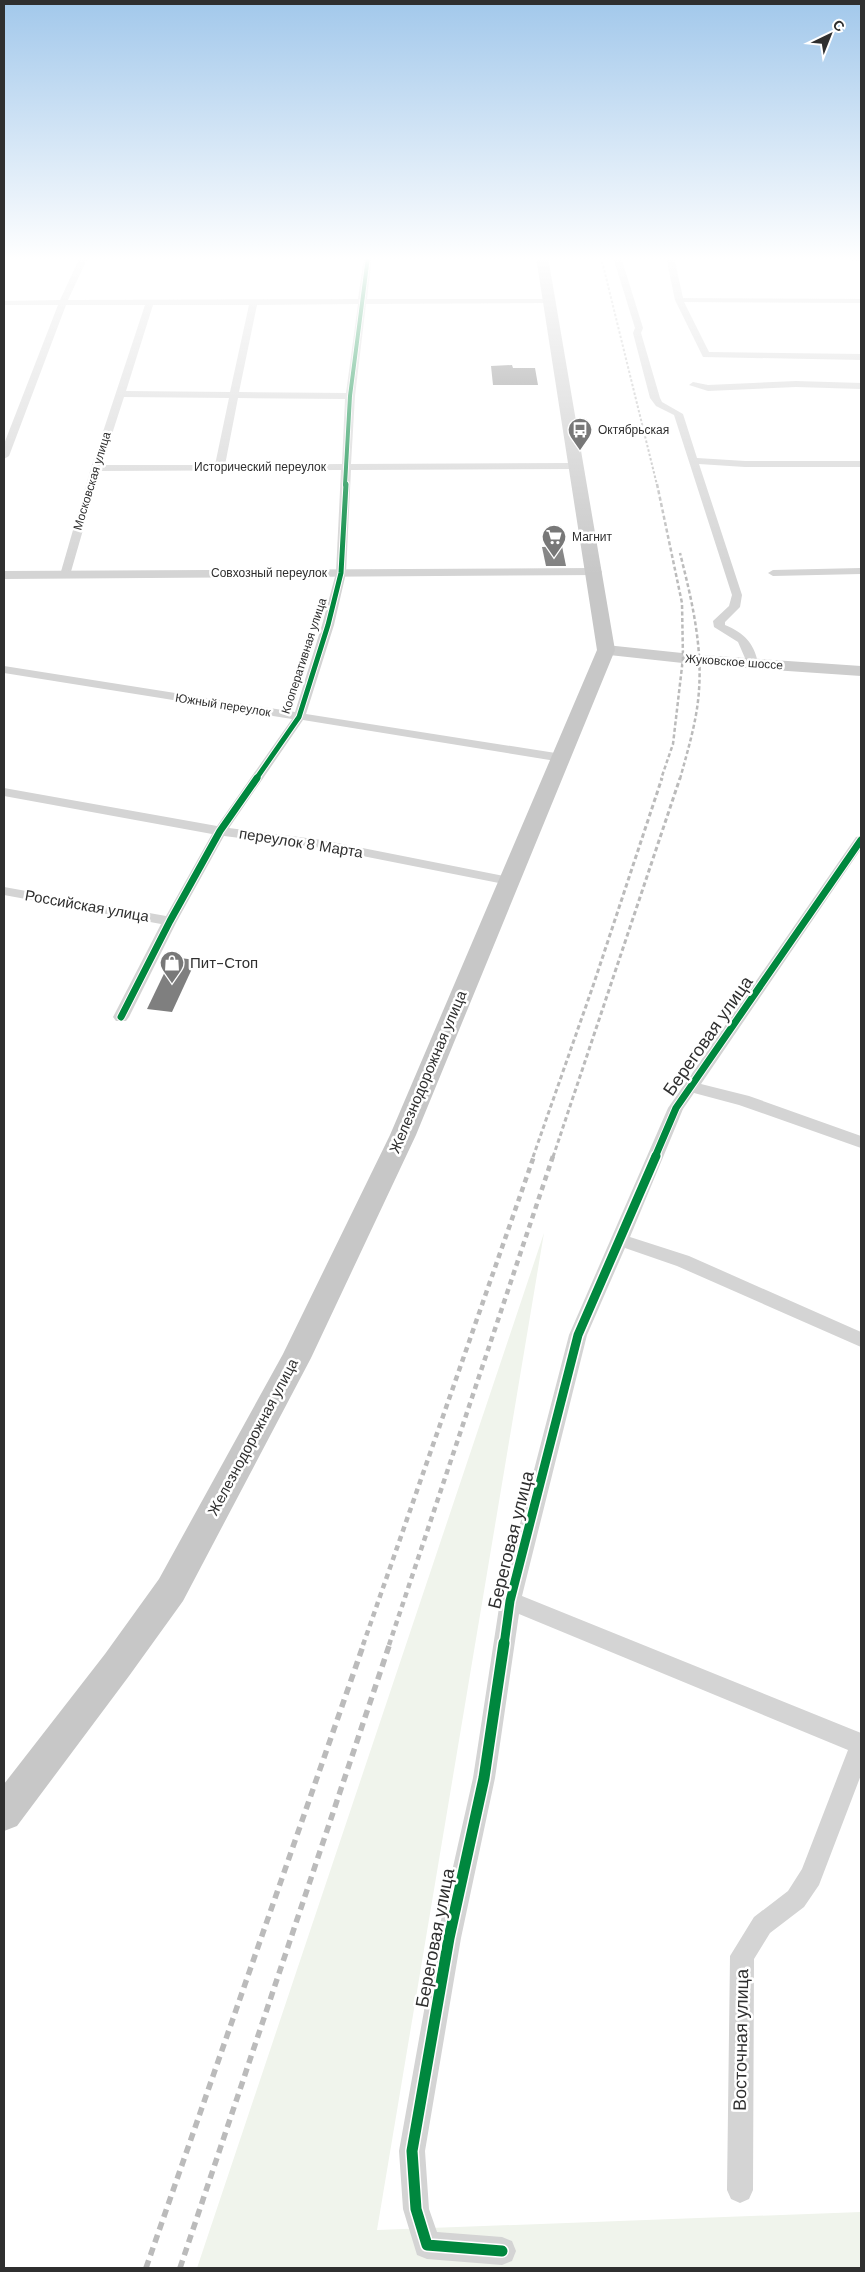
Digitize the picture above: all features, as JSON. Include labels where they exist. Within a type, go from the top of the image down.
[{"type":"main road","points":[[558,363],[606,650]]},
{"type":"main road","name":"Жуковское шоссе","points":[[606,650],[701,660],[861,671]]},
{"type":"main road","name":"Железнодорожная улица","points":[[4,1813],[117,1665],[175,1582],[296,1358],[386,1169],[562,758],[606,650]]},
{"type":"street","points":[[4,456],[40,363]]},
{"type":"street","name":"Московская улица","points":[[65,575],[96,468],[130,363]]},
{"type":"street","points":[[220,466],[241,363]]},
{"type":"street","name":"Кооперативная улица","points":[[122,1017],[170,921],[220,831],[299,717],[328,625],[340,573],[350,396],[354,363]]},
{"type":"street","points":[[644,363],[651,390],[660,404],[678,414],[720,550],[737,595],[738,600],[734,609],[719,621],[720,627],[743,640],[750,648],[752,663]]},
{"type":"street","points":[[693,385],[708,388],[796,384],[861,386]]},
{"type":"street","points":[[120,394],[350,396]]},
{"type":"street","points":[[693,461],[745,464],[861,464]]},
{"type":"street","name":"Исторический переулок","points":[[96,468],[574,466]]},
{"type":"street","points":[[773,573],[861,571]]},
{"type":"street","name":"Совхозный переулок","points":[[4,575],[594,572]]},
{"type":"street","name":"Южный переулок","points":[[4,669],[562,758]]},
{"type":"street","name":"переулок 8 Марта","points":[[4,792],[220,831],[322,844],[510,880]]},
{"type":"street","name":"Береговая улица","points":[[502,2251],[427,2245],[416,2209],[412,2151],[449,1938],[484,1778],[510,1601],[578,1335],[676,1108],[861,840]]},
{"type":"street","name":"Российская улица","points":[[4,891],[170,921]]},
{"type":"street","points":[[691,1087],[743,1100],[861,1142]]},
{"type":"street","points":[[620,1240],[683,1261],[861,1340]]},
{"type":"street","points":[[510,1601],[861,1745]]},
{"type":"street","name":"Восточная улица","points":[[740,2190],[740,2005],[742,1956],[762,1925],[796,1899],[811,1877],[861,1745]]},
{"type":"shaded area","points":[[544,1233],[377,2230],[861,2212],[861,2268],[197,2268]]},
{"type":"building","points":[[512,365],[513,368],[535,368],[538,385],[493,385],[491,366]]},
{"type":"building","name":"Магнит","points":[[562,546],[566,566],[546,566],[542,547]]},
{"type":"building","name":"Пит-Стоп","points":[[172,957],[196,960],[172,1012],[147,1009]]},
{"type":"railway","points":[[627,363],[657,485]]},
{"type":"railway","points":[[657,484],[682,603],[683,658],[673,744],[661,779]]},
{"type":"railway","points":[[680,553],[696,626],[699,682],[695,720],[680,779]]},
{"type":"railway","points":[[533,1157],[593,986],[662,778]]},
{"type":"railway","points":[[553,1157],[680,778]]},
{"type":"railway","points":[[363,1645],[534,1156]]},
{"type":"railway","points":[[389,1645],[553,1156]]},
{"type":"railway","points":[[146,2268],[364,1643]]},
{"type":"railway","points":[[180,2268],[390,1643]]},
{"type":"cycle path","points":[[121,1017],[170,921],[220,831],[299,717],[328,625],[341,573],[350,396],[354,363]]},
{"type":"cycle path","points":[[502,2251],[427,2245],[416,2209],[412,2151],[449,1938],[484,1778],[510,1601],[578,1335],[676,1108],[861,840]]},
{"type":"place","name":"Октябрьская","points":[[580,451]]},
{"type":"place","name":"Магнит","points":[[554,558]]},
{"type":"place","name":"Пит-Стоп","points":[[172,984]]}]
